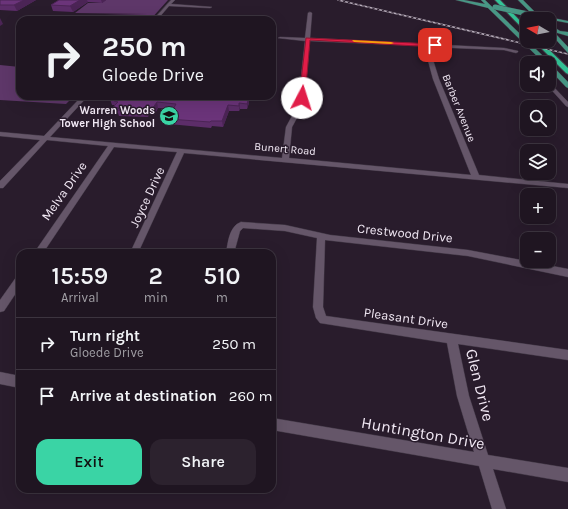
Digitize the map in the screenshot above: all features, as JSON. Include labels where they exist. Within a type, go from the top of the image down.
[{"type":"highway","points":[[498,0],[520,24]]},
{"type":"highway","points":[[506,0],[520,15]]},
{"type":"highway","points":[[544,48],[568,72]]},
{"type":"highway","points":[[554,48],[563,57]]},
{"type":"main road","points":[[458,0],[520,13]]},
{"type":"main road","points":[[483,0],[500,19],[525,40],[540,56]]},
{"type":"main road","points":[[520,0],[533,12]]},
{"type":"main road","points":[[556,20],[568,23]]},
{"type":"main road","points":[[556,30],[568,34]]},
{"type":"main road","points":[[556,36],[568,51]]},
{"type":"main road","points":[[556,73],[568,86]]},
{"type":"street","points":[[158,16],[173,0]]},
{"type":"street","points":[[168,5],[210,7]]},
{"type":"street","points":[[285,160],[289,127],[301,105],[310,13]]},
{"type":"street","points":[[280,38],[504,49],[516,52]]},
{"type":"street","name":"Barber Avenue","points":[[426,45],[436,79],[476,178]]},
{"type":"street","points":[[556,92],[568,105]]},
{"type":"street","points":[[0,186],[81,100]]},
{"type":"street","name":"Bunert Road","points":[[0,134],[568,186]]},
{"type":"street","name":"Melva Drive","points":[[41,249],[112,145]]},
{"type":"street","name":"Joyce Drive","points":[[136,249],[182,151]]},
{"type":"street","name":"Crestwood Drive","points":[[231,249],[236,230],[239,226],[250,224],[285,228],[321,237],[468,254],[568,273]]},
{"type":"street","name":"Pleasant Drive","points":[[321,237],[318,307],[321,318],[328,321],[568,355]]},
{"type":"street","points":[[0,308],[16,285]]},
{"type":"street","name":"Glen Drive","points":[[451,338],[463,396],[499,509]]},
{"type":"street","points":[[0,378],[16,381]]},
{"type":"street","name":"Huntington Drive","points":[[276,425],[568,475]]},
{"type":"shaded area","points":[[106,0],[168,0],[154,16],[103,16],[147,14],[75,13],[88,3],[102,3]]},
{"type":"shaded area","points":[[0,65],[16,67],[16,100],[70,100],[66,104],[0,100]]},
{"type":"building","points":[[0,0],[24,0],[14,5],[0,5]]},
{"type":"building","points":[[59,0],[80,0],[70,6],[51,5]]},
{"type":"building","points":[[248,100],[247,104],[239,103],[239,106],[228,105],[222,121],[210,122],[168,119],[176,104],[157,102],[152,109],[147,109],[146,111],[117,110],[119,108],[113,107],[118,102],[114,101]]},
{"type":"railway","points":[[338,0],[568,54]]},
{"type":"slow traffic","points":[[354,41],[391,43]]},
{"type":"place","name":"Warren Woods Tower High School","points":[[169,116]]},
{"type":"route","points":[[302,98],[308,39],[435,45]]}]
